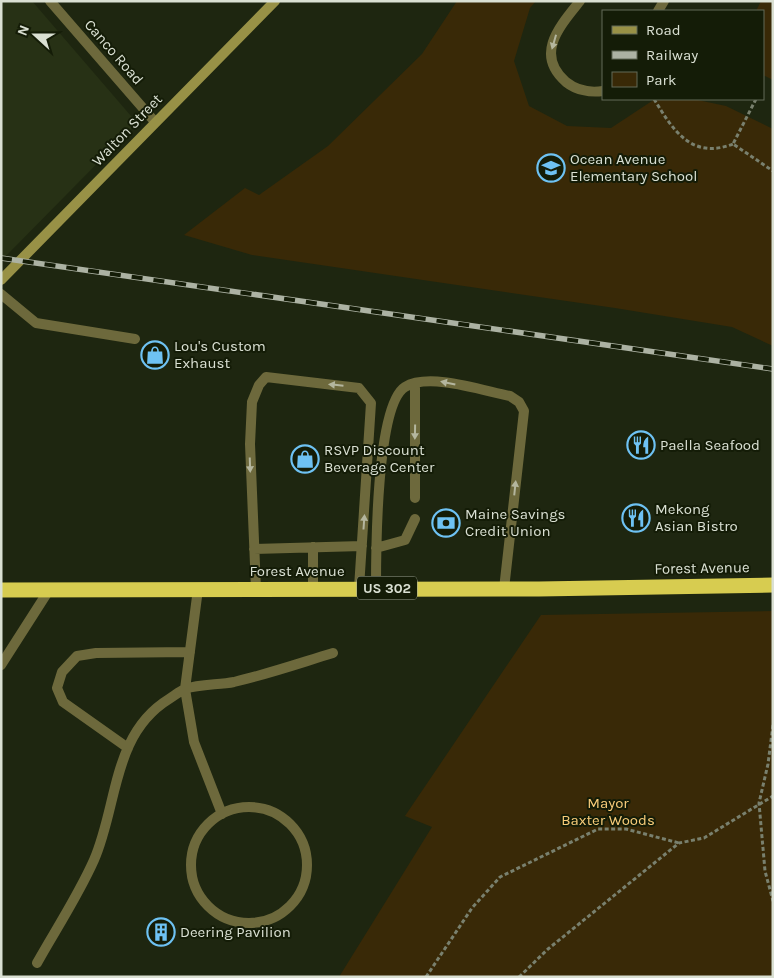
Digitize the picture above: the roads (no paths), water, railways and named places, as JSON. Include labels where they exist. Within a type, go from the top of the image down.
[{"type":"highway","name":"Forest Avenue","points":[[1,589],[504,589],[773,585]]},
{"type":"street","name":"Canco Road","points":[[50,1],[155,122]]},
{"type":"street","name":"Walton Street","points":[[1,280],[275,1]]},
{"type":"street","points":[[580,1],[558,29],[552,42],[550,59],[558,74],[570,85],[587,92],[602,91]]},
{"type":"street","points":[[1,294],[36,323],[135,339]]},
{"type":"street","points":[[256,589],[250,444],[252,402],[258,385],[266,377],[359,388],[371,402],[359,588]]},
{"type":"street","points":[[376,588],[376,507],[389,416],[396,395],[405,387],[415,383],[438,381],[510,396],[519,402],[524,411],[504,589]]},
{"type":"street","points":[[415,383],[415,498]]},
{"type":"street","points":[[376,548],[405,540],[415,519]]},
{"type":"street","points":[[254,549],[362,546]]},
{"type":"street","points":[[313,547],[313,588]]},
{"type":"street","points":[[198,589],[185,690],[194,742],[222,814]]},
{"type":"street","points":[[1,665],[49,590]]},
{"type":"street","points":[[128,748],[63,702],[57,688],[62,672],[77,656],[96,653],[190,652]]},
{"type":"street","points":[[37,963],[84,881],[95,857],[121,765],[134,733],[145,718],[161,704],[185,690],[270,673],[333,652]]},
{"type":"street","points":[[250,806],[268,810],[284,818],[297,831],[305,847],[307,866],[304,885],[293,903],[277,916],[258,922],[238,922],[226,917],[204,902],[194,884],[191,864],[194,846],[203,830],[222,814],[232,809],[250,806]]},
{"type":"railway","points":[[1,258],[773,369]]},
{"type":"place","name":"Ocean Avenue Elementary School","points":[[551,168]]},
{"type":"place","name":"Lou's Custom Exhaust","points":[[155,355]]},
{"type":"place","name":"Paella Seafood","points":[[641,445]]},
{"type":"place","name":"RSVP Discount Beverage Center","points":[[305,459]]},
{"type":"place","name":"Mekong Asian Bistro","points":[[636,518]]},
{"type":"place","name":"Maine Savings Credit Union","points":[[446,523]]},
{"type":"place","name":"Deering Pavilion","points":[[161,932]]},
{"type":"park label","name":"Mayor Baxter Woods","points":[[608,812]]}]
